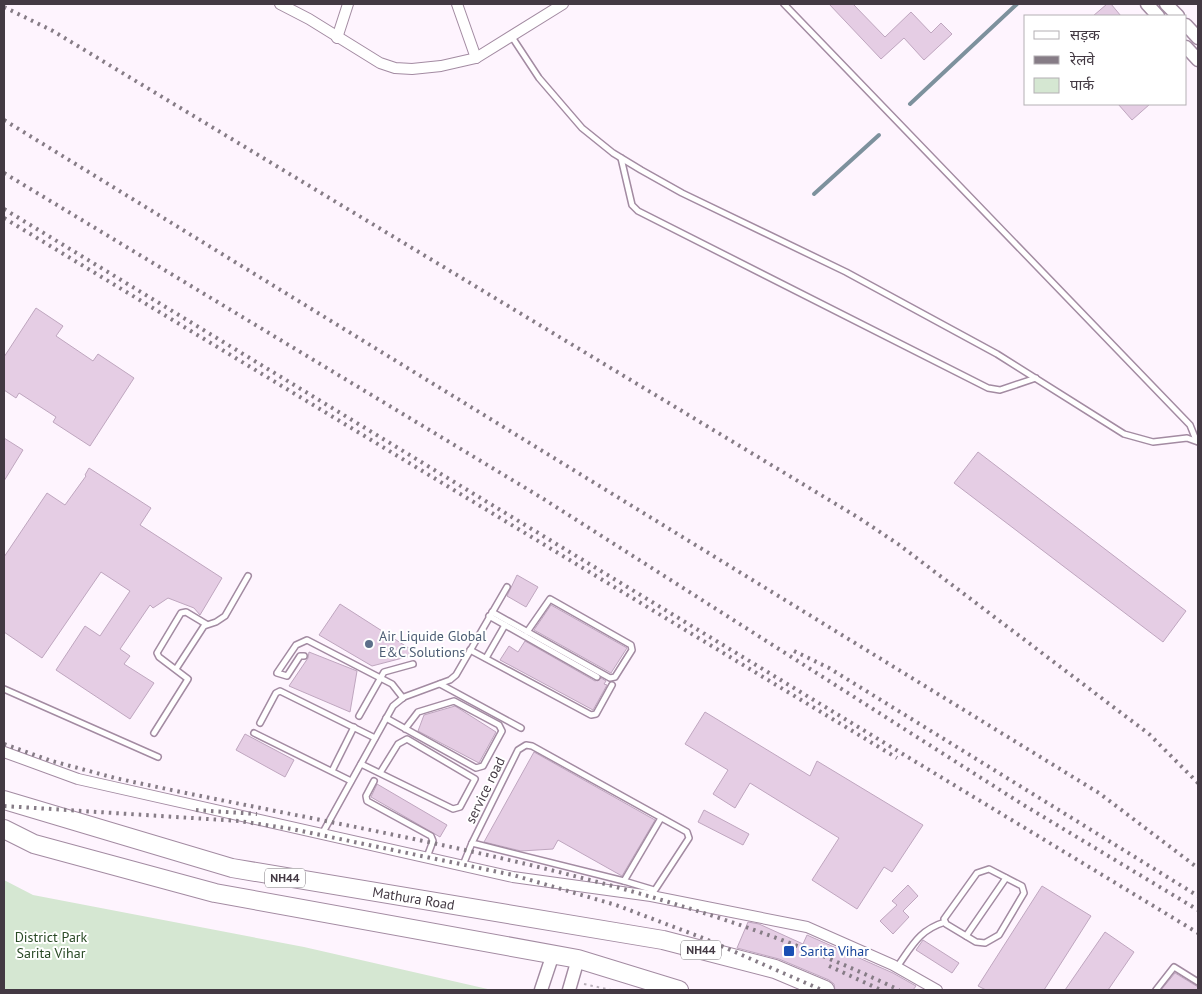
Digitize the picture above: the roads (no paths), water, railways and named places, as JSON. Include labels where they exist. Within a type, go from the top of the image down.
[{"type":"highway","name":"Mathura Road","points":[[4,800],[232,868],[663,940],[775,969],[826,990]]},
{"type":"highway","name":"Mathura Road","points":[[4,829],[34,844],[215,893],[578,959],[680,990]]},
{"type":"street","points":[[280,4],[309,19],[380,63],[395,68],[441,66],[476,58],[563,4]]},
{"type":"street","points":[[338,38],[348,4]]},
{"type":"street","points":[[457,4],[476,58]]},
{"type":"street","points":[[1147,4],[1157,15]]},
{"type":"street","points":[[1166,4],[1177,15]]},
{"type":"street","points":[[1187,25],[1198,38]]},
{"type":"street","points":[[1187,48],[1198,60]]},
{"type":"street","points":[[4,752],[78,779],[513,877],[653,893],[807,927],[897,967],[937,990]]},
{"type":"street","points":[[541,990],[553,954]]},
{"type":"street","points":[[568,990],[578,959]]},
{"type":"lane","points":[[784,4],[1190,426],[1197,441]]},
{"type":"lane","points":[[512,37],[539,78],[582,128],[621,158],[682,193],[846,272],[997,354],[1135,438],[1153,442],[1187,438],[1197,441]]},
{"type":"lane","points":[[621,158],[632,204],[638,211],[988,388],[1000,390],[1036,378]]},
{"type":"lane","points":[[154,733],[188,682],[187,676],[157,655],[181,613],[186,612],[206,624],[216,622],[225,616],[248,576]]},
{"type":"lane","points":[[322,834],[393,706],[403,698],[440,684],[456,675],[507,587]]},
{"type":"lane","points":[[491,614],[610,678],[615,677],[632,650],[631,645],[550,599],[527,632]]},
{"type":"lane","points":[[491,614],[505,625],[597,677]]},
{"type":"lane","points":[[176,669],[206,624]]},
{"type":"lane","points":[[486,658],[505,625]]},
{"type":"lane","points":[[304,656],[300,656],[287,676],[277,673],[296,645],[307,640],[395,685],[403,698]]},
{"type":"lane","points":[[470,650],[592,715],[596,714],[612,685]]},
{"type":"lane","points":[[359,716],[380,677],[389,670],[413,664]]},
{"type":"lane","points":[[440,684],[520,728]]},
{"type":"lane","points":[[4,689],[158,757]]},
{"type":"lane","points":[[260,723],[276,693],[280,691],[375,738]]},
{"type":"lane","points":[[386,718],[405,729],[478,768],[482,766],[502,731],[499,725],[454,701],[418,712],[405,729]]},
{"type":"lane","points":[[332,771],[354,727]]},
{"type":"lane","points":[[254,733],[351,781]]},
{"type":"lane","points":[[360,764],[453,809],[460,807],[475,779],[407,739],[398,744],[380,773]]},
{"type":"lane","name":"service road","points":[[526,745],[532,746],[661,818],[687,832],[689,838],[653,893],[624,880],[472,843],[518,750],[526,745]]},
{"type":"lane","points":[[374,781],[366,796],[367,801],[430,836],[433,841],[427,857]]},
{"type":"lane","points":[[624,880],[661,818]]},
{"type":"lane","points":[[463,865],[472,843]]},
{"type":"lane","points":[[897,967],[921,933],[931,926],[945,922],[966,936],[985,944],[998,935],[1024,893],[1022,886],[989,869],[980,870],[945,916],[945,922]]},
{"type":"lane","points":[[966,936],[1006,878]]},
{"type":"lane","points":[[1156,990],[1174,968],[1198,982]]},
{"type":"waterway","points":[[910,104],[1017,4]]},
{"type":"waterway","points":[[814,194],[879,135]]},
{"type":"railway","points":[[4,7],[53,31],[859,518],[898,544],[1149,734],[1198,783]]},
{"type":"railway","points":[[4,120],[1099,793],[1198,868]]},
{"type":"railway","points":[[4,173],[542,498],[1022,804],[1198,910]]},
{"type":"railway","points":[[4,209],[1198,933]]},
{"type":"railway","points":[[4,218],[897,758]]},
{"type":"railway","points":[[794,651],[829,668],[1198,896]]},
{"type":"railway","points":[[4,744],[52,761],[115,778],[414,839],[514,861],[613,886],[710,915],[806,949],[899,990]]},
{"type":"railway","points":[[4,806],[239,821],[292,829],[513,875],[616,905],[703,938],[822,990]]},
{"type":"railway","points":[[196,810],[257,814]]},
{"type":"railway","points":[[829,966],[881,990]]},
{"type":"place","name":"Air Liquide Global E&C Solutions","points":[[369,644]]},
{"type":"place","name":"Sarita Vihar","points":[[789,951]]},
{"type":"park label","name":"District Park Sarita Vihar","points":[[51,946]]}]
